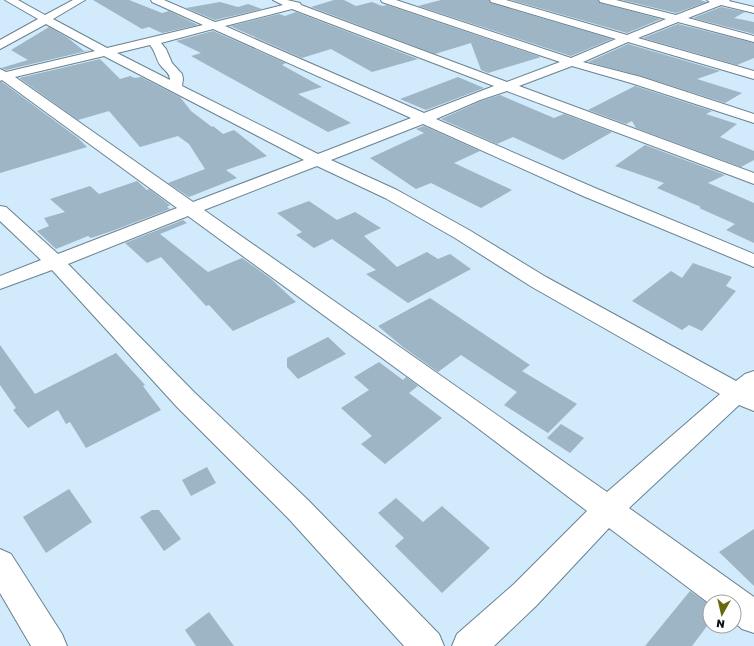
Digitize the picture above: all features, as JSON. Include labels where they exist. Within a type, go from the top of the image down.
[{"type":"street","points":[[10,0],[105,52],[317,160],[398,198],[462,234],[539,282],[749,391],[608,509],[525,596],[469,646]]},
{"type":"street","points":[[0,45],[45,18],[80,0]]},
{"type":"street","points":[[156,0],[589,192],[754,261]]},
{"type":"street","points":[[278,0],[754,179]]},
{"type":"street","points":[[1,75],[153,41],[315,0]]},
{"type":"street","points":[[386,0],[570,62],[636,80],[754,119]]},
{"type":"street","points":[[495,0],[754,75]]},
{"type":"street","points":[[604,0],[754,39]]},
{"type":"street","points":[[0,283],[423,119],[475,97],[508,87],[548,72],[719,1],[754,10]]},
{"type":"street","points":[[153,41],[160,49],[166,64],[176,74],[177,78],[175,87]]},
{"type":"street","points":[[1,75],[608,509],[723,594]]},
{"type":"street","points":[[0,211],[54,262],[186,400],[298,510],[427,646]]},
{"type":"street","points":[[0,564],[50,646]]},
{"type":"street","points":[[742,608],[754,617]]},
{"type":"building","points":[[93,0],[129,0],[162,13],[169,11],[198,25],[162,33],[149,27],[142,29]]},
{"type":"building","points":[[334,0],[344,0],[356,6],[372,2],[382,6],[387,5],[541,57],[488,73],[481,70],[471,43],[435,54],[311,7]]},
{"type":"building","points":[[441,0],[489,0],[491,3],[612,39],[571,56],[418,6]]},
{"type":"building","points":[[511,0],[598,0],[600,3],[661,19],[627,33]]},
{"type":"building","points":[[622,0],[700,0],[707,2],[676,13]]},
{"type":"building","points":[[220,2],[238,7],[248,4],[262,9],[215,20],[186,8]]},
{"type":"building","points":[[721,7],[745,12],[734,18],[754,22],[754,34],[693,18]]},
{"type":"building","points":[[296,12],[418,59],[372,72],[331,49],[302,58],[230,26],[279,14],[285,16]]},
{"type":"building","points":[[678,24],[754,43],[754,58],[737,65],[643,38]]},
{"type":"building","points":[[49,27],[68,38],[84,51],[91,50],[6,70],[1,68],[28,60],[11,50]]},
{"type":"building","points":[[213,31],[286,63],[282,65],[322,87],[298,94],[351,123],[328,132],[191,56],[201,53],[176,41]]},
{"type":"building","points":[[628,44],[720,71],[697,79],[742,93],[725,103],[641,76],[588,62]]},
{"type":"building","points":[[100,59],[120,79],[130,76],[135,78],[141,77],[180,97],[191,111],[212,127],[213,126],[223,134],[234,130],[267,156],[226,170],[237,178],[189,197],[168,183],[205,169],[189,144],[178,136],[140,147],[109,111],[78,120],[19,78]]},
{"type":"building","points":[[458,77],[484,88],[426,110],[400,99]]},
{"type":"building","points":[[0,82],[78,138],[87,147],[0,173]]},
{"type":"building","points":[[635,86],[712,111],[706,114],[737,124],[720,137],[754,151],[754,160],[741,167],[636,128],[632,121],[626,124],[588,110]]},
{"type":"building","points":[[500,95],[554,118],[564,114],[612,132],[563,160],[513,137],[497,144],[441,119],[481,101]]},
{"type":"building","points":[[424,126],[480,151],[454,163],[512,190],[481,208],[431,183],[416,189],[370,158],[424,133],[416,129]]},
{"type":"building","points":[[645,145],[725,175],[708,183],[754,203],[754,243],[726,230],[735,224],[657,188],[664,183],[615,166]]},
{"type":"building","points":[[137,181],[147,190],[149,189],[170,205],[167,207],[170,209],[91,238],[88,236],[56,249],[37,231],[49,226],[44,218],[65,212],[50,199],[90,186],[99,194]]},
{"type":"building","points":[[309,201],[337,220],[355,212],[381,228],[364,236],[397,267],[427,252],[438,259],[450,254],[471,269],[408,303],[366,274],[376,270],[332,239],[314,248],[296,235],[302,232],[277,213]]},
{"type":"building","points":[[183,220],[187,223],[160,234],[208,272],[242,258],[270,278],[296,302],[233,331],[209,305],[206,306],[161,257],[147,263],[125,243]]},
{"type":"building","points":[[693,263],[732,277],[726,286],[736,291],[702,331],[689,325],[682,330],[632,301],[671,271],[682,278]]},
{"type":"building","points":[[430,298],[530,365],[522,371],[577,404],[548,433],[504,405],[517,392],[461,355],[438,372],[403,347],[378,326]]},
{"type":"building","points":[[328,337],[346,354],[298,379],[287,367],[287,358]]},
{"type":"building","points":[[0,345],[35,394],[116,353],[145,385],[143,386],[161,410],[86,448],[70,422],[66,424],[58,410],[28,428],[13,410],[16,408],[0,385]]},
{"type":"building","points":[[379,362],[403,380],[406,377],[418,386],[409,393],[442,418],[385,464],[361,444],[372,436],[341,408],[369,390],[354,377]]},
{"type":"building","points":[[561,424],[584,438],[570,453],[547,438]]},
{"type":"building","points":[[207,467],[216,483],[191,496],[182,480]]},
{"type":"building","points":[[69,489],[92,522],[46,553],[23,517]]},
{"type":"building","points":[[396,498],[423,522],[442,506],[490,548],[442,593],[395,546],[404,538],[378,513]]},
{"type":"building","points":[[152,510],[159,510],[181,539],[164,551],[140,517]]},
{"type":"building","points":[[754,529],[754,586],[719,552]]},
{"type":"building","points":[[690,591],[702,599],[702,633],[692,646],[645,646]]},
{"type":"building","points":[[209,612],[234,646],[196,646],[185,630]]}]
